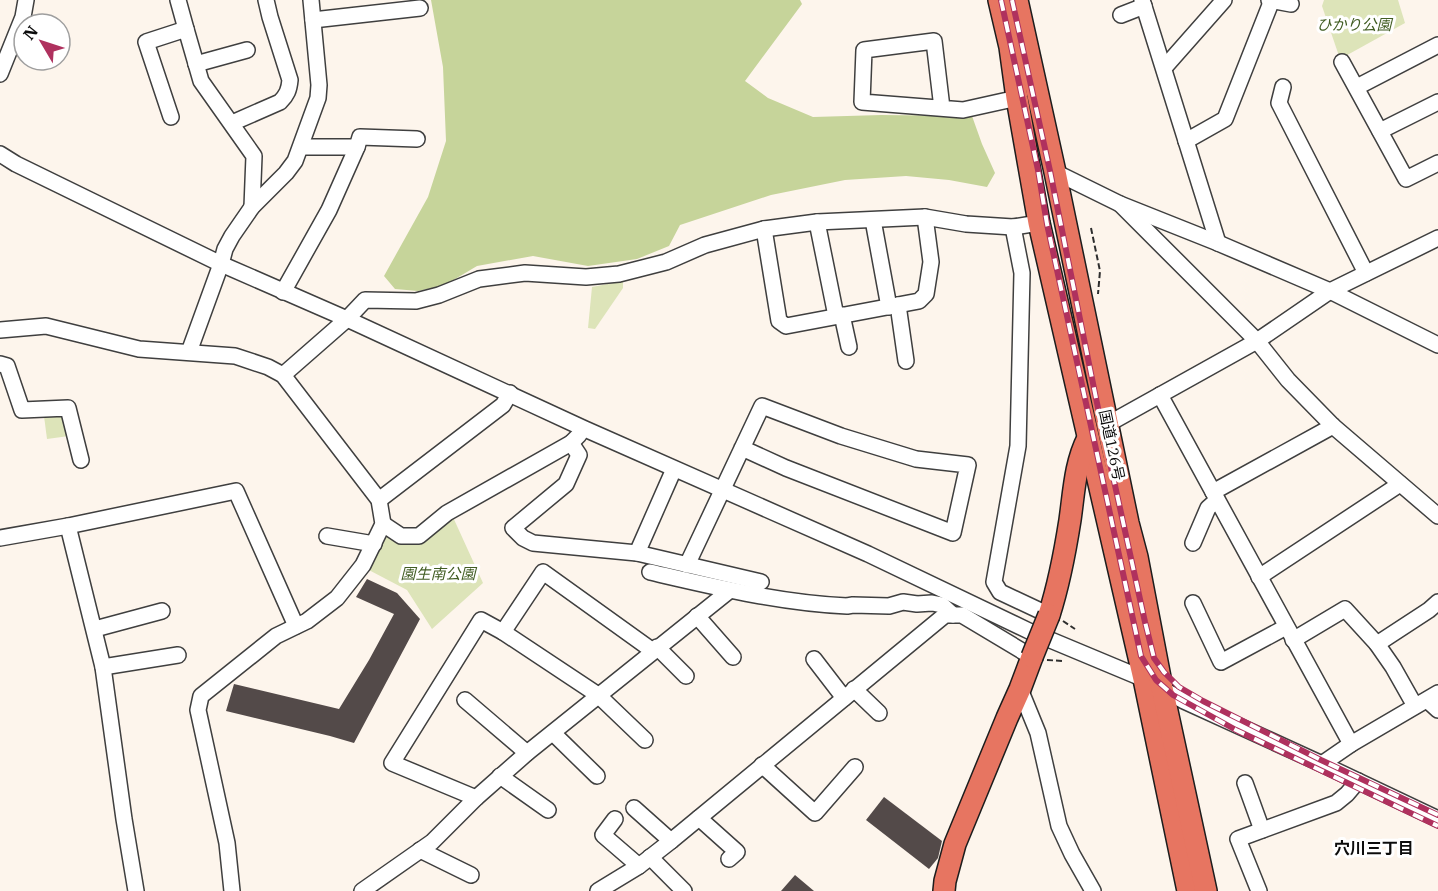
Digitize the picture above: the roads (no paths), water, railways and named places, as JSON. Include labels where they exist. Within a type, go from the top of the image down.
[{"type":"highway","name":"国道126号","points":[[999,0],[1010,47],[1039,223],[1088,438],[1109,526],[1153,683],[1206,891]]},
{"type":"highway","name":"国道126号","points":[[1017,0],[1137,557],[1153,683],[1188,891]]},
{"type":"highway","name":"国道126号","points":[[944,891],[955,844],[1007,718],[1053,617],[1076,477],[1082,449],[1088,438]]},
{"type":"street","points":[[0,74],[23,17],[26,0]]},
{"type":"street","points":[[178,0],[201,81],[254,156],[252,207]]},
{"type":"street","points":[[232,123],[280,102],[290,89],[290,80],[266,0]]},
{"type":"street","points":[[189,352],[225,249],[252,207],[295,161],[318,98],[319,85],[311,0]]},
{"type":"street","points":[[1164,68],[1224,0]]},
{"type":"street","points":[[1186,141],[1225,119],[1271,0],[1291,4]]},
{"type":"street","points":[[1121,15],[1143,3],[1218,243]]},
{"type":"street","points":[[313,20],[420,8]]},
{"type":"street","points":[[171,117],[146,42],[186,29]]},
{"type":"street","points":[[942,108],[934,41],[864,50],[862,102],[963,110],[1017,98]]},
{"type":"street","points":[[1357,87],[1438,45]]},
{"type":"street","points":[[196,64],[247,50]]},
{"type":"street","points":[[1342,62],[1406,179],[1438,163]]},
{"type":"street","points":[[1283,87],[1279,103],[1366,273]]},
{"type":"street","points":[[1380,131],[1438,102]]},
{"type":"street","points":[[283,292],[329,210],[360,137],[417,139]]},
{"type":"street","points":[[300,147],[357,147]]},
{"type":"street","points":[[0,154],[26,170],[221,264],[723,489],[1029,631],[1153,683],[1184,701],[1438,819]]},
{"type":"street","points":[[1055,172],[1119,204],[1330,291],[1438,345]]},
{"type":"street","points":[[1119,204],[1257,340],[1288,380],[1334,426],[1438,516]]},
{"type":"street","points":[[283,375],[347,319],[365,300],[416,301],[439,295],[479,279],[525,273],[586,277],[619,273],[666,262],[705,245],[764,229],[817,222],[925,217],[966,224],[1013,227],[1039,223]]},
{"type":"street","points":[[764,229],[778,321],[786,326],[919,301],[926,294],[931,262],[925,217]]},
{"type":"street","points":[[873,220],[906,361]]},
{"type":"street","points":[[817,222],[839,316],[849,347]]},
{"type":"street","points":[[1013,227],[1022,273],[1018,446],[994,582],[1000,592],[1053,617]]},
{"type":"street","points":[[1108,424],[1257,340],[1330,291],[1438,238]]},
{"type":"street","points":[[0,330],[46,326],[140,350],[235,356],[268,367],[283,375],[379,500],[383,524],[363,565],[337,598],[307,621],[276,636],[201,696],[198,710],[227,843],[232,891]]},
{"type":"street","points":[[0,364],[7,366],[22,410],[68,408],[81,460]]},
{"type":"street","points":[[379,500],[503,405],[510,393]]},
{"type":"street","points":[[1160,395],[1350,744]]},
{"type":"street","points":[[687,565],[742,448],[762,406],[841,436],[916,459],[968,465],[952,533],[786,468],[742,448]]},
{"type":"street","points":[[1193,543],[1215,496],[1334,426]]},
{"type":"street","points":[[383,524],[401,536],[419,536],[447,513],[572,443],[585,429]]},
{"type":"street","points":[[572,443],[579,455],[566,484],[513,528],[523,538],[533,543],[637,553],[761,582]]},
{"type":"street","points":[[637,553],[674,469]]},
{"type":"street","points":[[1259,577],[1400,484]]},
{"type":"street","points":[[0,538],[236,491],[297,626]]},
{"type":"street","points":[[68,526],[103,667],[135,891]]},
{"type":"street","points":[[327,536],[374,544]]},
{"type":"street","points":[[503,632],[543,572],[655,649],[686,676]]},
{"type":"street","points":[[651,572],[729,591],[787,601],[847,606],[889,606],[903,602],[932,603],[942,605],[953,615]]},
{"type":"street","points":[[362,891],[432,842],[476,798],[527,753],[729,591]]},
{"type":"street","points":[[1377,644],[1438,602]]},
{"type":"street","points":[[1193,603],[1221,662],[1345,609],[1377,644],[1393,667],[1430,702],[1350,744],[1322,764]]},
{"type":"street","points":[[95,629],[162,611]]},
{"type":"street","points":[[598,891],[671,842],[945,615],[962,615],[1035,659]]},
{"type":"street","points":[[697,616],[733,657]]},
{"type":"street","points":[[476,798],[392,763],[481,620],[598,695],[645,740]]},
{"type":"street","points":[[103,667],[178,655]]},
{"type":"street","points":[[814,659],[849,694],[879,714]]},
{"type":"street","points":[[1020,689],[1038,733],[1059,826],[1093,891]]},
{"type":"street","points":[[465,700],[527,753]]},
{"type":"street","points":[[553,733],[597,776]]},
{"type":"street","points":[[762,765],[815,813],[855,767]]},
{"type":"street","points":[[500,776],[548,810]]},
{"type":"street","points":[[1259,891],[1238,839],[1336,802],[1347,794],[1358,781]]},
{"type":"street","points":[[1245,783],[1262,830]]},
{"type":"street","points":[[634,808],[671,842]]},
{"type":"street","points":[[699,818],[738,852],[729,859]]},
{"type":"street","points":[[615,819],[603,835],[645,861],[684,891]]},
{"type":"street","points":[[420,850],[471,875]]},
{"type":"railway","points":[[1001,0],[1141,656],[1156,680],[1173,695],[1236,730],[1438,826]]},
{"type":"railway","points":[[1012,0],[1050,171],[1098,408],[1154,658],[1179,687],[1203,701],[1438,815]]},
{"type":"district","name":"穴川三丁目","points":[[1374,848]]},
{"type":"park label","name":"ひかり公園","points":[[1354,24]]},
{"type":"park label","name":"園生南公園","points":[[438,573]]}]
